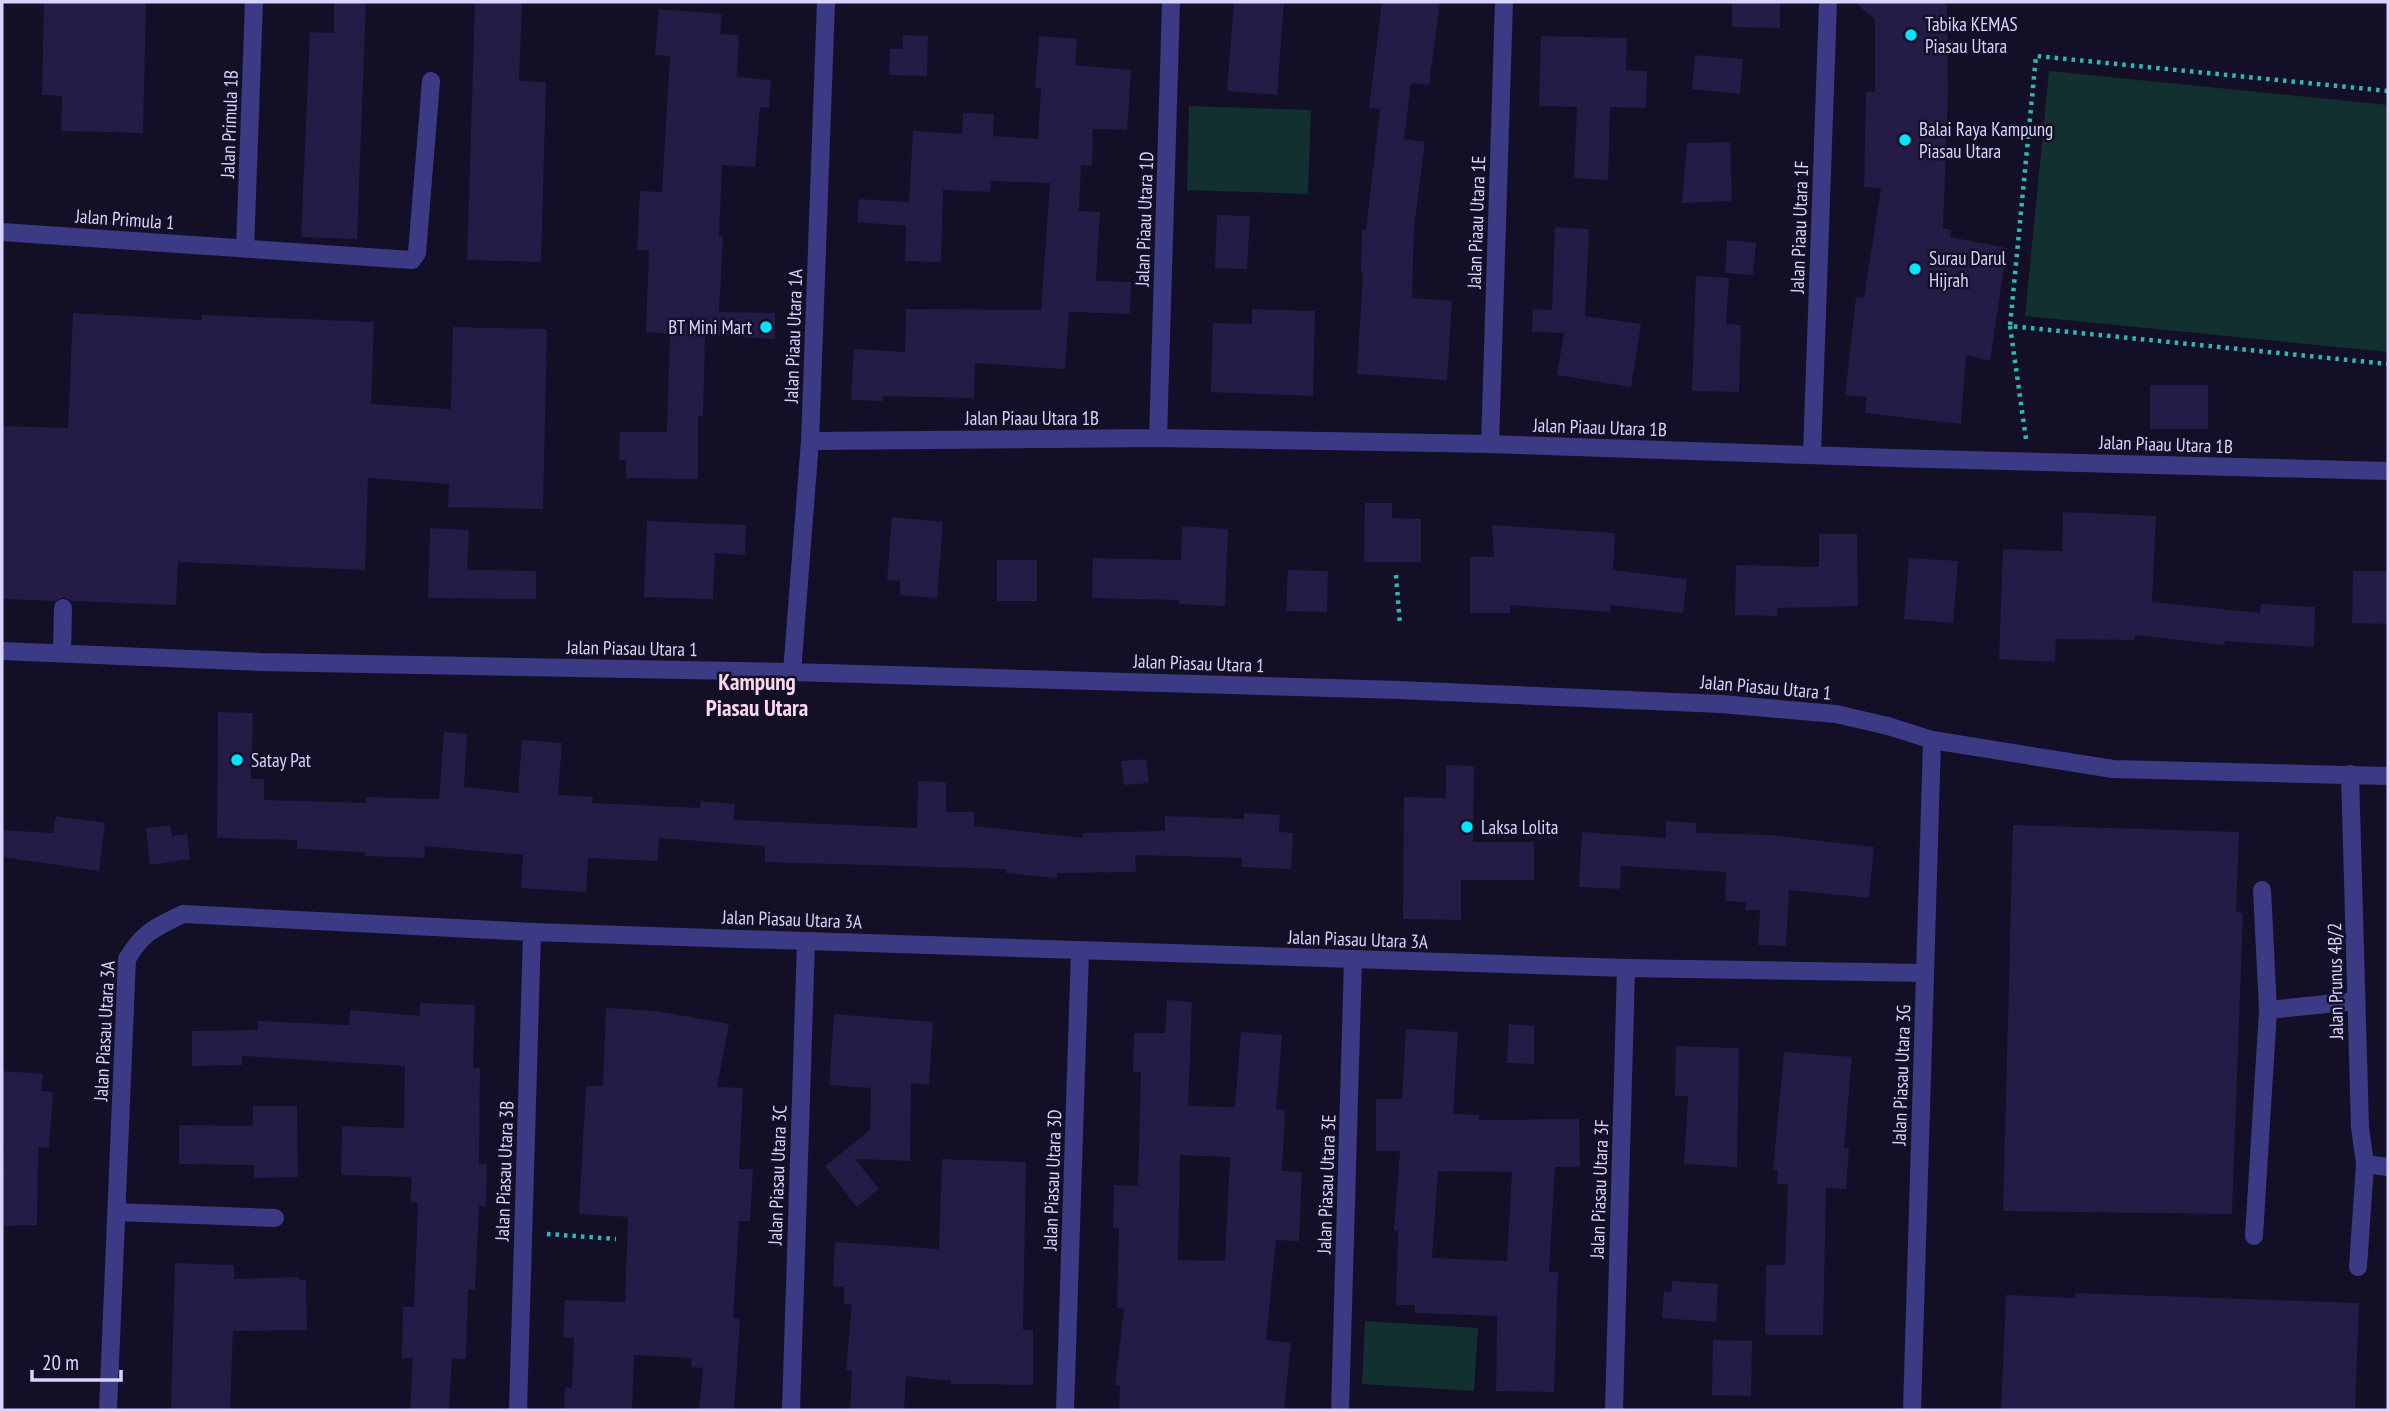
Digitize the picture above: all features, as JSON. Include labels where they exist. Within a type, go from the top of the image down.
[{"type":"street","name":"Jalan Primula 1B","points":[[245,249],[254,2]]},
{"type":"street","name":"Jalan Piaau Utara 1A","points":[[792,672],[810,441],[826,2]]},
{"type":"street","name":"Jalan Piaau Utara 1D","points":[[1158,438],[1171,2]]},
{"type":"street","name":"Jalan Piaau Utara 1E","points":[[1490,444],[1504,2]]},
{"type":"street","name":"Jalan Piaau Utara 1F","points":[[1812,454],[1828,2]]},
{"type":"street","name":"Jalan Primula 1","points":[[2,232],[412,260],[417,253],[431,81]]},
{"type":"street","name":"Jalan Piaau Utara 1B","points":[[810,441],[1158,438],[1490,444],[2388,471]]},
{"type":"street","points":[[62,608],[62,653]]},
{"type":"street","name":"Jalan Piasau Utara 1","points":[[2,651],[261,662],[792,672],[1399,690],[1721,704],[1836,714],[1932,740],[2113,769],[2388,776]]},
{"type":"street","name":"Jalan Piasau Utara 3G","points":[[1912,1410],[1932,740]]},
{"type":"street","name":"Jalan Prunus 4B/2","points":[[2350,774],[2360,1127],[2365,1164],[2358,1267]]},
{"type":"street","points":[[2254,1236],[2269,1010],[2262,890]]},
{"type":"street","name":"Jalan Piasau Utara 3A","points":[[108,1410],[127,958],[138,941],[148,932],[183,914],[532,932],[1353,960],[1925,973]]},
{"type":"street","name":"Jalan Piasau Utara 3B","points":[[519,1410],[532,932]]},
{"type":"street","name":"Jalan Piasau Utara 3C","points":[[791,1410],[806,940]]},
{"type":"street","name":"Jalan Piasau Utara 3D","points":[[1065,1410],[1080,950]]},
{"type":"street","name":"Jalan Piasau Utara 3E","points":[[1340,1410],[1353,960]]},
{"type":"street","name":"Jalan Piasau Utara 3F","points":[[1614,1410],[1626,968]]},
{"type":"street","points":[[2269,1010],[2356,1001]]},
{"type":"street","points":[[2365,1164],[2388,1167]]},
{"type":"street","points":[[116,1212],[275,1218]]},
{"type":"path","points":[[2029,462],[2010,326],[2036,56],[2388,91]]},
{"type":"path","points":[[2010,326],[2388,363]]},
{"type":"path","points":[[1396,575],[1399,625]]},
{"type":"path","points":[[524,1233],[616,1239]]},
{"type":"green space","points":[[2049,71],[2388,105],[2388,352],[2025,316]]},
{"type":"green space","points":[[1189,106],[1311,110],[1308,194],[1187,190]]},
{"type":"green space","points":[[1365,1321],[1478,1328],[1474,1391],[1362,1384]]},
{"type":"building","points":[[44,2],[146,2],[143,133],[61,131],[62,96],[42,95]]},
{"type":"building","points":[[334,2],[366,2],[357,239],[301,237],[310,32],[334,33]]},
{"type":"building","points":[[475,2],[522,2],[519,81],[546,82],[541,262],[467,260]]},
{"type":"building","points":[[1234,2],[1284,2],[1277,95],[1227,91]]},
{"type":"building","points":[[1382,2],[1440,2],[1429,85],[1411,83],[1404,139],[1425,142],[1414,227],[1412,298],[1452,301],[1447,380],[1357,374],[1363,273],[1362,230],[1366,230],[1380,109],[1369,108]]},
{"type":"building","points":[[1732,2],[1780,2],[1780,28],[1732,27]]},
{"type":"building","points":[[1855,2],[1947,2],[1948,94],[1943,228],[1952,230],[1950,237],[2007,248],[1990,361],[1966,355],[1961,424],[1865,413],[1867,397],[1845,395],[1856,297],[1864,298],[1881,188],[1864,187],[1866,92],[1875,92],[1875,20]]},
{"type":"building","points":[[659,9],[722,14],[720,34],[739,35],[737,77],[771,80],[769,108],[760,107],[755,167],[722,165],[719,236],[723,236],[719,312],[775,313],[775,339],[705,335],[703,416],[698,416],[698,479],[626,478],[626,460],[619,460],[620,432],[667,432],[670,334],[646,332],[649,250],[637,250],[640,191],[662,192],[670,56],[655,55]]},
{"type":"building","points":[[903,35],[928,36],[927,76],[889,75],[890,49],[903,49]]},
{"type":"building","points":[[1039,36],[1077,39],[1075,65],[1131,70],[1127,130],[1093,129],[1092,166],[1081,165],[1079,211],[1100,212],[1096,281],[1131,282],[1130,314],[1069,312],[1065,369],[975,363],[974,398],[883,396],[883,401],[851,400],[854,349],[905,352],[906,309],[1041,310],[1050,183],[991,181],[990,192],[943,190],[941,262],[905,261],[906,226],[857,222],[859,199],[909,202],[913,131],[962,134],[963,113],[994,114],[993,136],[1038,139],[1041,88],[1035,88]]},
{"type":"building","points":[[1541,36],[1627,38],[1626,70],[1647,71],[1646,108],[1610,107],[1608,180],[1574,178],[1577,107],[1539,106]]},
{"type":"building","points":[[1695,55],[1743,59],[1740,94],[1692,89]]},
{"type":"building","points":[[1730,142],[1732,201],[1682,203],[1687,143]]},
{"type":"building","points":[[1217,215],[1250,216],[1247,269],[1215,268]]},
{"type":"building","points":[[1555,227],[1589,229],[1585,316],[1641,324],[1631,387],[1557,375],[1564,333],[1532,332],[1533,309],[1552,310]]},
{"type":"building","points":[[1727,240],[1756,243],[1753,275],[1725,273]]},
{"type":"building","points":[[1696,276],[1729,278],[1726,324],[1741,325],[1739,392],[1692,391]]},
{"type":"building","points":[[1252,309],[1315,311],[1313,396],[1211,392],[1213,323],[1252,324]]},
{"type":"building","points":[[73,313],[202,320],[202,315],[374,322],[371,404],[451,409],[453,327],[547,329],[543,509],[448,507],[449,484],[368,478],[365,570],[178,562],[176,605],[72,601],[64,597],[55,601],[2,599],[2,426],[68,428]]},
{"type":"building","points":[[2150,385],[2208,385],[2208,429],[2150,429]]},
{"type":"building","points":[[1365,503],[1392,503],[1392,518],[1421,519],[1421,562],[1364,562]]},
{"type":"building","points":[[2063,512],[2156,516],[2152,602],[2260,613],[2261,604],[2315,607],[2314,647],[2225,641],[2224,645],[2135,635],[2135,640],[2056,639],[2055,662],[1999,659],[2003,549],[2062,551]]},
{"type":"building","points":[[892,517],[943,522],[937,598],[900,595],[900,581],[887,580]]},
{"type":"building","points":[[647,521],[746,525],[745,555],[715,553],[713,599],[644,597]]},
{"type":"building","points":[[1492,525],[1615,533],[1613,570],[1687,579],[1683,613],[1611,605],[1610,612],[1510,605],[1510,613],[1470,613],[1470,557],[1494,557]]},
{"type":"building","points":[[1182,526],[1228,529],[1225,606],[1179,604],[1179,600],[1092,598],[1093,558],[1181,560]]},
{"type":"building","points":[[430,528],[469,530],[467,570],[536,571],[536,599],[428,598]]},
{"type":"building","points":[[1819,534],[1857,534],[1858,606],[1778,608],[1777,616],[1735,615],[1736,565],[1819,567]]},
{"type":"building","points":[[1909,558],[1958,561],[1953,623],[1904,619]]},
{"type":"building","points":[[997,560],[1037,560],[1037,601],[997,601]]},
{"type":"building","points":[[1288,570],[1328,571],[1327,612],[1286,611]]},
{"type":"building","points":[[2353,571],[2388,571],[2388,624],[2352,623]]},
{"type":"building","points":[[218,712],[253,713],[251,779],[264,779],[264,800],[366,803],[366,797],[439,799],[444,732],[467,734],[464,787],[518,793],[522,740],[562,743],[558,795],[593,797],[592,803],[700,808],[701,801],[735,804],[733,820],[917,828],[918,781],[946,782],[946,812],[974,812],[974,826],[1083,838],[1083,833],[1165,831],[1165,816],[1244,819],[1244,813],[1280,815],[1279,832],[1293,833],[1291,869],[1242,867],[1242,858],[1135,855],[1136,872],[1057,873],[1057,878],[1006,873],[1006,869],[765,862],[765,846],[659,838],[658,861],[588,858],[586,892],[521,888],[523,855],[425,846],[424,858],[365,856],[365,852],[297,849],[297,840],[217,838]]},
{"type":"building","points":[[1146,759],[1149,783],[1124,785],[1121,761]]},
{"type":"building","points":[[1446,765],[1474,766],[1473,842],[1534,842],[1534,880],[1461,880],[1461,920],[1403,919],[1404,797],[1446,798]]},
{"type":"building","points":[[56,816],[105,823],[99,871],[2,857],[2,830],[53,833]]},
{"type":"building","points":[[1666,821],[1696,823],[1696,833],[1770,835],[1874,847],[1869,898],[1789,890],[1786,946],[1758,945],[1760,910],[1745,910],[1746,902],[1725,901],[1726,872],[1621,866],[1620,889],[1579,887],[1582,832],[1666,838]]},
{"type":"building","points":[[170,825],[172,836],[187,834],[190,859],[150,865],[146,828]]},
{"type":"building","points":[[2013,825],[2239,832],[2236,912],[2243,913],[2232,1214],[2003,1211]]},
{"type":"building","points":[[1167,1000],[1192,1002],[1188,1106],[1235,1107],[1241,1032],[1282,1035],[1276,1109],[1285,1110],[1282,1171],[1302,1172],[1299,1241],[1276,1240],[1266,1340],[1291,1343],[1284,1410],[1119,1410],[1120,1386],[1115,1385],[1124,1309],[1117,1308],[1119,1228],[1113,1228],[1114,1185],[1138,1186],[1141,1072],[1133,1072],[1134,1033],[1165,1033]],"holes":[[[1180,1155],[1230,1157],[1225,1261],[1178,1260]]]},
{"type":"building","points":[[420,1003],[475,1005],[473,1068],[480,1068],[479,1163],[487,1164],[486,1206],[479,1206],[475,1290],[468,1289],[466,1359],[452,1359],[449,1410],[410,1410],[413,1358],[402,1358],[403,1307],[414,1307],[418,1203],[410,1202],[412,1177],[341,1175],[342,1126],[404,1128],[405,1066],[242,1056],[242,1065],[192,1066],[192,1031],[258,1030],[258,1021],[349,1025],[350,1010],[420,1016]]},
{"type":"building","points":[[606,1008],[657,1011],[729,1024],[717,1087],[743,1088],[739,1169],[753,1169],[750,1221],[739,1221],[733,1318],[740,1319],[734,1410],[699,1410],[703,1368],[691,1367],[692,1358],[634,1355],[632,1410],[564,1410],[565,1387],[572,1388],[574,1338],[563,1337],[565,1300],[625,1302],[628,1217],[579,1214],[586,1086],[603,1086]]},
{"type":"building","points":[[834,1014],[933,1022],[929,1085],[911,1083],[910,1161],[855,1159],[879,1189],[857,1207],[825,1166],[870,1130],[871,1088],[829,1085]]},
{"type":"building","points":[[1509,1024],[1534,1026],[1534,1064],[1507,1063]]},
{"type":"building","points":[[1406,1029],[1458,1032],[1453,1114],[1479,1115],[1478,1120],[1579,1119],[1580,1167],[1555,1167],[1549,1272],[1558,1272],[1554,1392],[1496,1391],[1497,1316],[1415,1313],[1415,1305],[1396,1305],[1398,1231],[1394,1231],[1400,1151],[1376,1151],[1376,1099],[1402,1099]],"holes":[[[1438,1171],[1512,1172],[1507,1261],[1432,1258]]]},
{"type":"building","points":[[1676,1046],[1739,1048],[1737,1167],[1684,1164],[1688,1096],[1675,1096]]},
{"type":"building","points":[[1784,1052],[1852,1057],[1844,1148],[1849,1148],[1846,1189],[1826,1188],[1823,1335],[1765,1335],[1766,1265],[1785,1265],[1788,1184],[1777,1184],[1778,1170],[1773,1170]]},
{"type":"building","points":[[2,1071],[43,1074],[41,1091],[53,1092],[49,1148],[38,1147],[37,1225],[2,1226]]},
{"type":"building","points":[[253,1106],[297,1106],[298,1177],[254,1178],[254,1165],[179,1164],[179,1125],[253,1126]]},
{"type":"building","points":[[942,1159],[1026,1162],[1023,1330],[1033,1330],[1033,1385],[951,1384],[951,1381],[906,1376],[904,1410],[850,1410],[852,1371],[846,1370],[852,1304],[844,1304],[844,1287],[833,1286],[835,1242],[939,1249]]},
{"type":"building","points":[[175,1263],[234,1265],[234,1279],[299,1277],[299,1280],[306,1280],[307,1330],[233,1331],[230,1410],[171,1410]]},
{"type":"building","points":[[1672,1281],[1718,1284],[1716,1322],[1662,1318],[1664,1291],[1671,1292]]},
{"type":"building","points":[[2075,1293],[2359,1303],[2355,1410],[2001,1410],[2006,1295],[2075,1298]]},
{"type":"building","points":[[1713,1340],[1752,1341],[1751,1396],[1712,1395]]},
{"type":"place","name":"Tabika KEMAS Piasau Utara","points":[[1911,35]]},
{"type":"place","name":"Balai Raya Kampung Piasau Utara","points":[[1905,140]]},
{"type":"place","name":"Surau Darul Hijrah","points":[[1915,269]]},
{"type":"place","name":"BT Mini Mart","points":[[766,327]]},
{"type":"place","name":"Satay Pat","points":[[237,760]]},
{"type":"place","name":"Laksa Lolita","points":[[1467,827]]},
{"type":"district","name":"Kampung Piasau Utara","points":[[757,695]]}]
